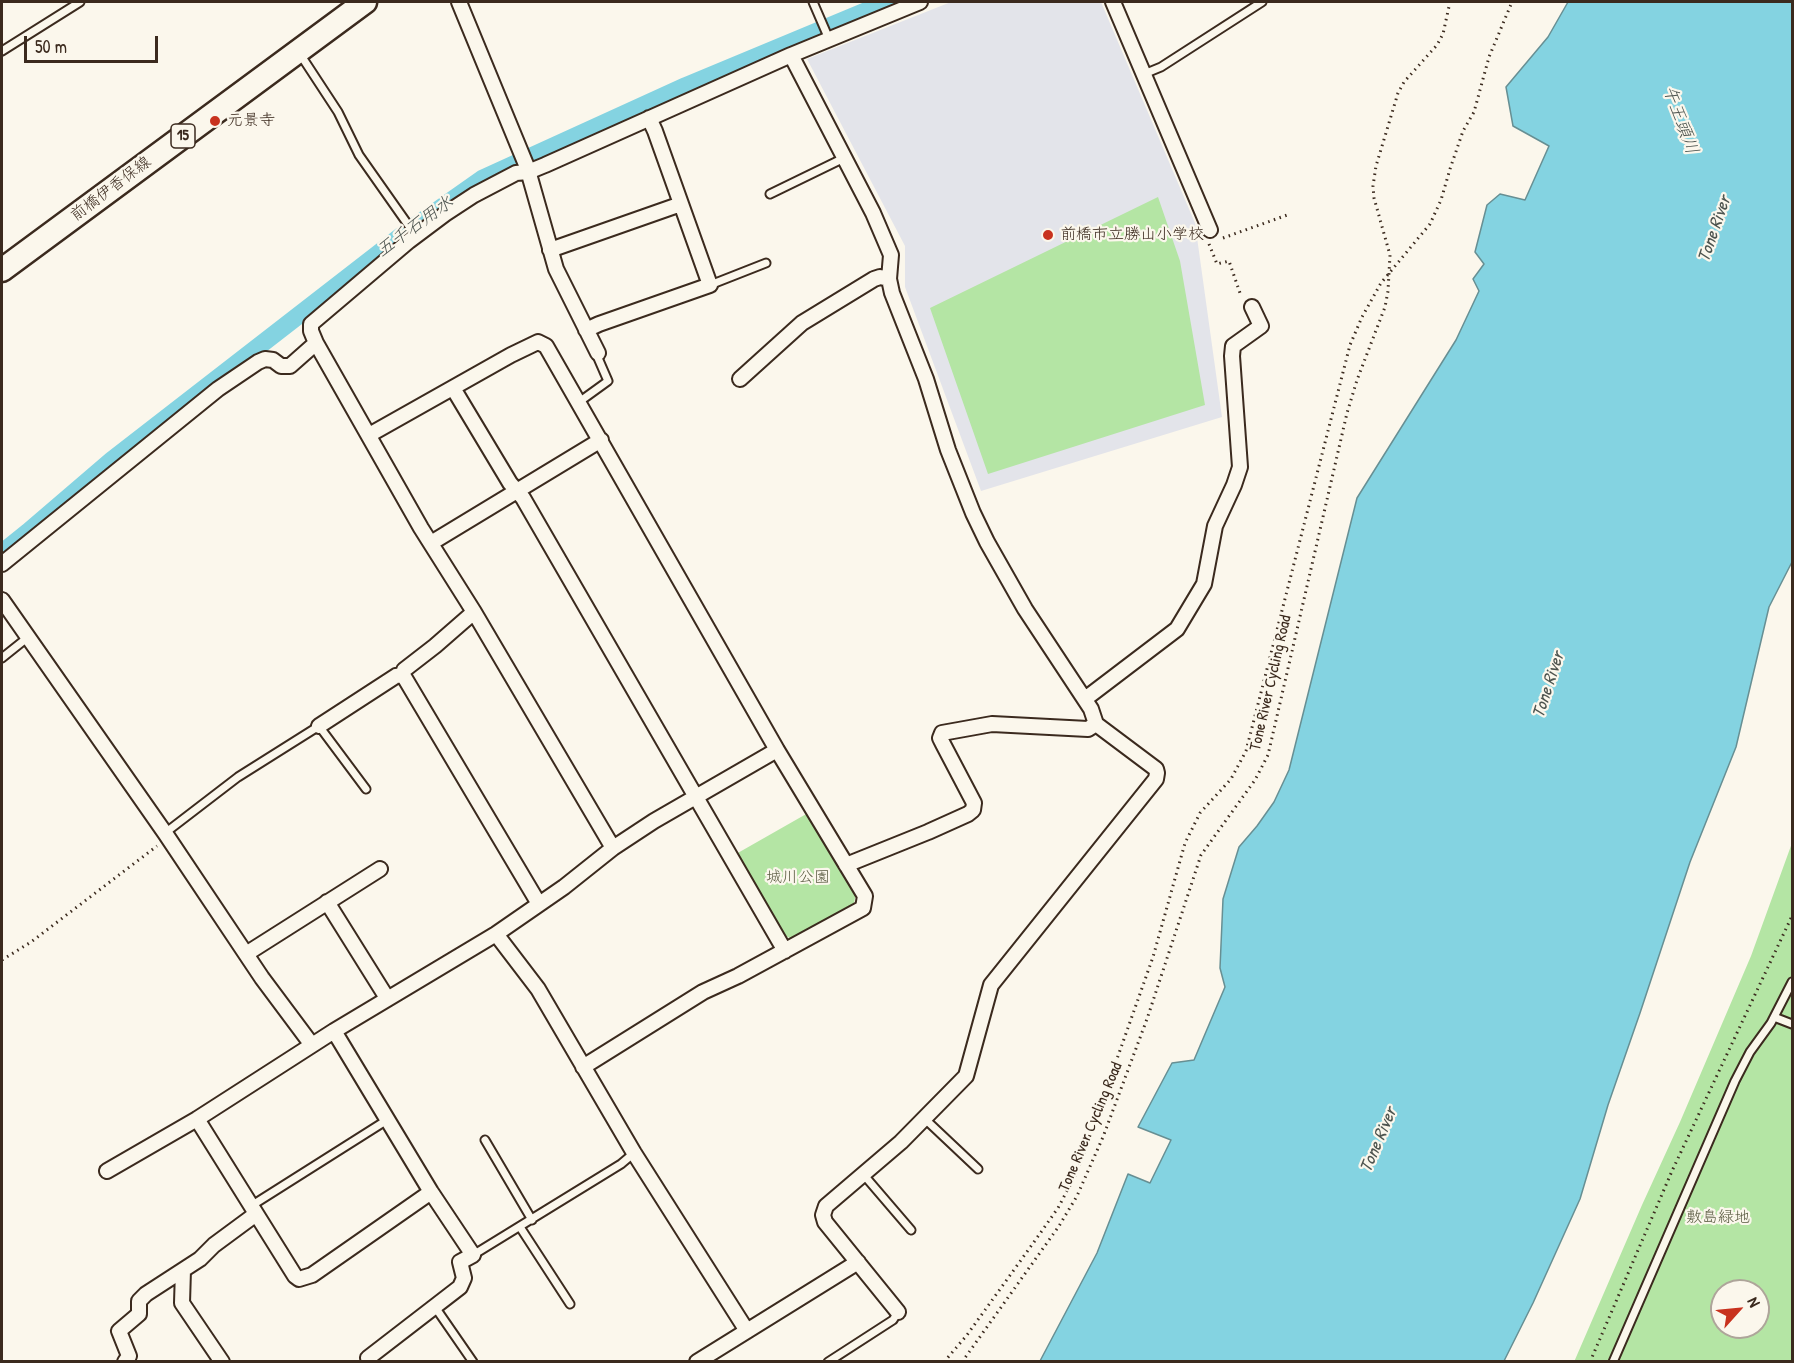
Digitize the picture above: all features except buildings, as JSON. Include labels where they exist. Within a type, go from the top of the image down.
[{"type":"main road","name":"前橋伊香保線","points":[[2,270],[365,2]]},
{"type":"street","points":[[459,2],[528,172],[561,281],[598,353]]},
{"type":"street","points":[[613,848],[431,543],[316,343],[311,324],[416,236],[474,195],[516,173],[528,172],[791,55],[920,2]]},
{"type":"street","points":[[1113,2],[1210,230]]},
{"type":"street","points":[[791,55],[873,213],[891,255],[889,279],[892,293],[926,379],[948,450],[973,513],[1024,609],[1085,699],[1096,724],[1156,769],[1156,779],[991,985],[966,1076],[925,1119],[826,1206],[823,1215],[825,1222],[898,1312]]},
{"type":"street","points":[[586,330],[710,285],[649,118]]},
{"type":"street","points":[[550,250],[681,204]]},
{"type":"street","points":[[740,379],[802,323],[874,279],[880,277],[889,279]]},
{"type":"street","points":[[1085,699],[1178,629],[1204,584],[1215,526],[1240,467],[1232,356],[1233,346],[1261,326],[1252,307]]},
{"type":"street","points":[[369,435],[490,366],[538,342],[546,346],[777,750],[865,896],[863,908],[785,951],[703,992],[583,1067]]},
{"type":"street","points":[[2,564],[218,389],[265,359],[273,360],[285,367],[290,366],[316,343]]},
{"type":"street","points":[[453,388],[510,483],[517,490],[785,951]]},
{"type":"street","points":[[431,543],[601,440]]},
{"type":"street","points":[[2,600],[246,954],[312,1045]]},
{"type":"street","points":[[474,612],[404,670],[403,675],[539,904]]},
{"type":"street","points":[[319,726],[396,676],[403,675]]},
{"type":"street","points":[[846,865],[928,832],[973,810],[974,803],[940,738],[942,733],[992,724],[1088,729],[1096,724]]},
{"type":"street","points":[[107,1171],[197,1119],[387,998],[496,934],[613,848],[777,750]]},
{"type":"street","points":[[246,954],[380,869]]},
{"type":"street","points":[[327,902],[387,998]]},
{"type":"street","points":[[496,934],[538,989],[634,1153],[747,1330]]},
{"type":"street","points":[[334,1031],[430,1192],[473,1255],[460,1262],[464,1278],[460,1287],[368,1360]]},
{"type":"street","points":[[197,1119],[299,1279],[306,1279],[430,1192]]},
{"type":"street","points":[[125,1362],[129,1356],[119,1331],[139,1314],[140,1301],[183,1270],[254,1210]]},
{"type":"street","points":[[697,1362],[858,1262]]},
{"type":"street","points":[[183,1270],[182,1303],[222,1362]]},
{"type":"lane","points":[[2,51],[80,2]]},
{"type":"lane","points":[[813,2],[829,39]]},
{"type":"lane","points":[[1144,74],[1161,67],[1262,2]]},
{"type":"lane","points":[[297,51],[338,112],[359,155],[416,236]]},
{"type":"lane","points":[[770,194],[844,158]]},
{"type":"lane","points":[[710,285],[766,263]]},
{"type":"lane","points":[[579,402],[608,381],[598,353]]},
{"type":"lane","points":[[2,658],[27,638]]},
{"type":"lane","points":[[166,835],[238,777],[319,726],[366,789]]},
{"type":"lane","points":[[1612,1362],[1735,1081],[1750,1052],[1774,1017],[1792,982]]},
{"type":"lane","points":[[1774,1017],[1792,1024]]},
{"type":"lane","points":[[925,1119],[978,1169]]},
{"type":"lane","points":[[254,1210],[387,1120]]},
{"type":"lane","points":[[485,1140],[532,1220]]},
{"type":"lane","points":[[473,1255],[621,1164],[634,1153]]},
{"type":"lane","points":[[863,1174],[910,1230]]},
{"type":"lane","points":[[520,1227],[570,1304]]},
{"type":"lane","points":[[435,1307],[473,1362]]},
{"type":"lane","points":[[828,1362],[893,1320],[898,1312]]},
{"type":"path","name":"Tone River Cycling Road","points":[[962,1362],[1059,1226],[1077,1196],[1104,1137],[1147,1019],[1201,855],[1255,780],[1268,754],[1347,413],[1385,307],[1390,272],[1387,239],[1374,198],[1376,166],[1398,93],[1404,82],[1437,45],[1443,34],[1450,2]]},
{"type":"path","points":[[944,1362],[967,1335],[1058,1208],[1077,1172],[1153,957],[1185,843],[1200,813],[1231,779],[1246,751],[1350,345],[1381,283],[1430,224],[1441,200],[1456,150],[1474,112],[1489,57],[1512,2]]},
{"type":"path","points":[[1210,230],[1215,236],[1221,238],[1290,214]]},
{"type":"path","points":[[1210,230],[1207,240],[1218,264],[1229,261],[1244,303],[1252,307]]},
{"type":"path","points":[[2,960],[31,942],[166,835]]},
{"type":"path","points":[[1590,1362],[1672,1170],[1792,916]]},
{"type":"shaded area","name":"前橋市立勝山小学校","points":[[951,2],[1101,2],[1195,223],[1222,417],[981,491],[905,287],[905,246],[807,59]]},
{"type":"green space","points":[[1158,197],[1180,261],[1205,405],[988,474],[930,308]]},
{"type":"green space","name":"城川公園","points":[[808,813],[856,893],[854,903],[793,939],[782,935],[736,854]]},
{"type":"green space","name":"敷島緑地","points":[[1792,843],[1792,1361],[1574,1362],[1751,956]]},
{"type":"water","points":[[1568,2],[1792,2],[1792,562],[1769,607],[1736,747],[1690,862],[1608,1105],[1580,1199],[1504,1361],[1040,1361],[1097,1253],[1128,1174],[1150,1183],[1171,1140],[1138,1127],[1172,1063],[1194,1060],[1225,987],[1220,968],[1223,899],[1239,847],[1274,802],[1289,770],[1357,498],[1456,340],[1479,291],[1473,279],[1484,264],[1475,252],[1487,205],[1500,194],[1525,200],[1549,146],[1513,126],[1506,87],[1548,37]]},
{"type":"waterway","name":"五千石用水","points":[[2,553],[112,460],[401,236],[482,179],[686,86],[888,2]]},
{"type":"place","name":"元景寺","points":[[215,121]]},
{"type":"place","name":"前橋市立勝山小学校","points":[[1048,235]]},
{"type":"water label","name":"午王頭川","points":[[1680,120]]},
{"type":"water label","name":"Tone River","points":[[1715,229]]},
{"type":"water label","name":"Tone River","points":[[1549,685]]},
{"type":"water label","name":"Tone River","points":[[1379,1140]]}]
